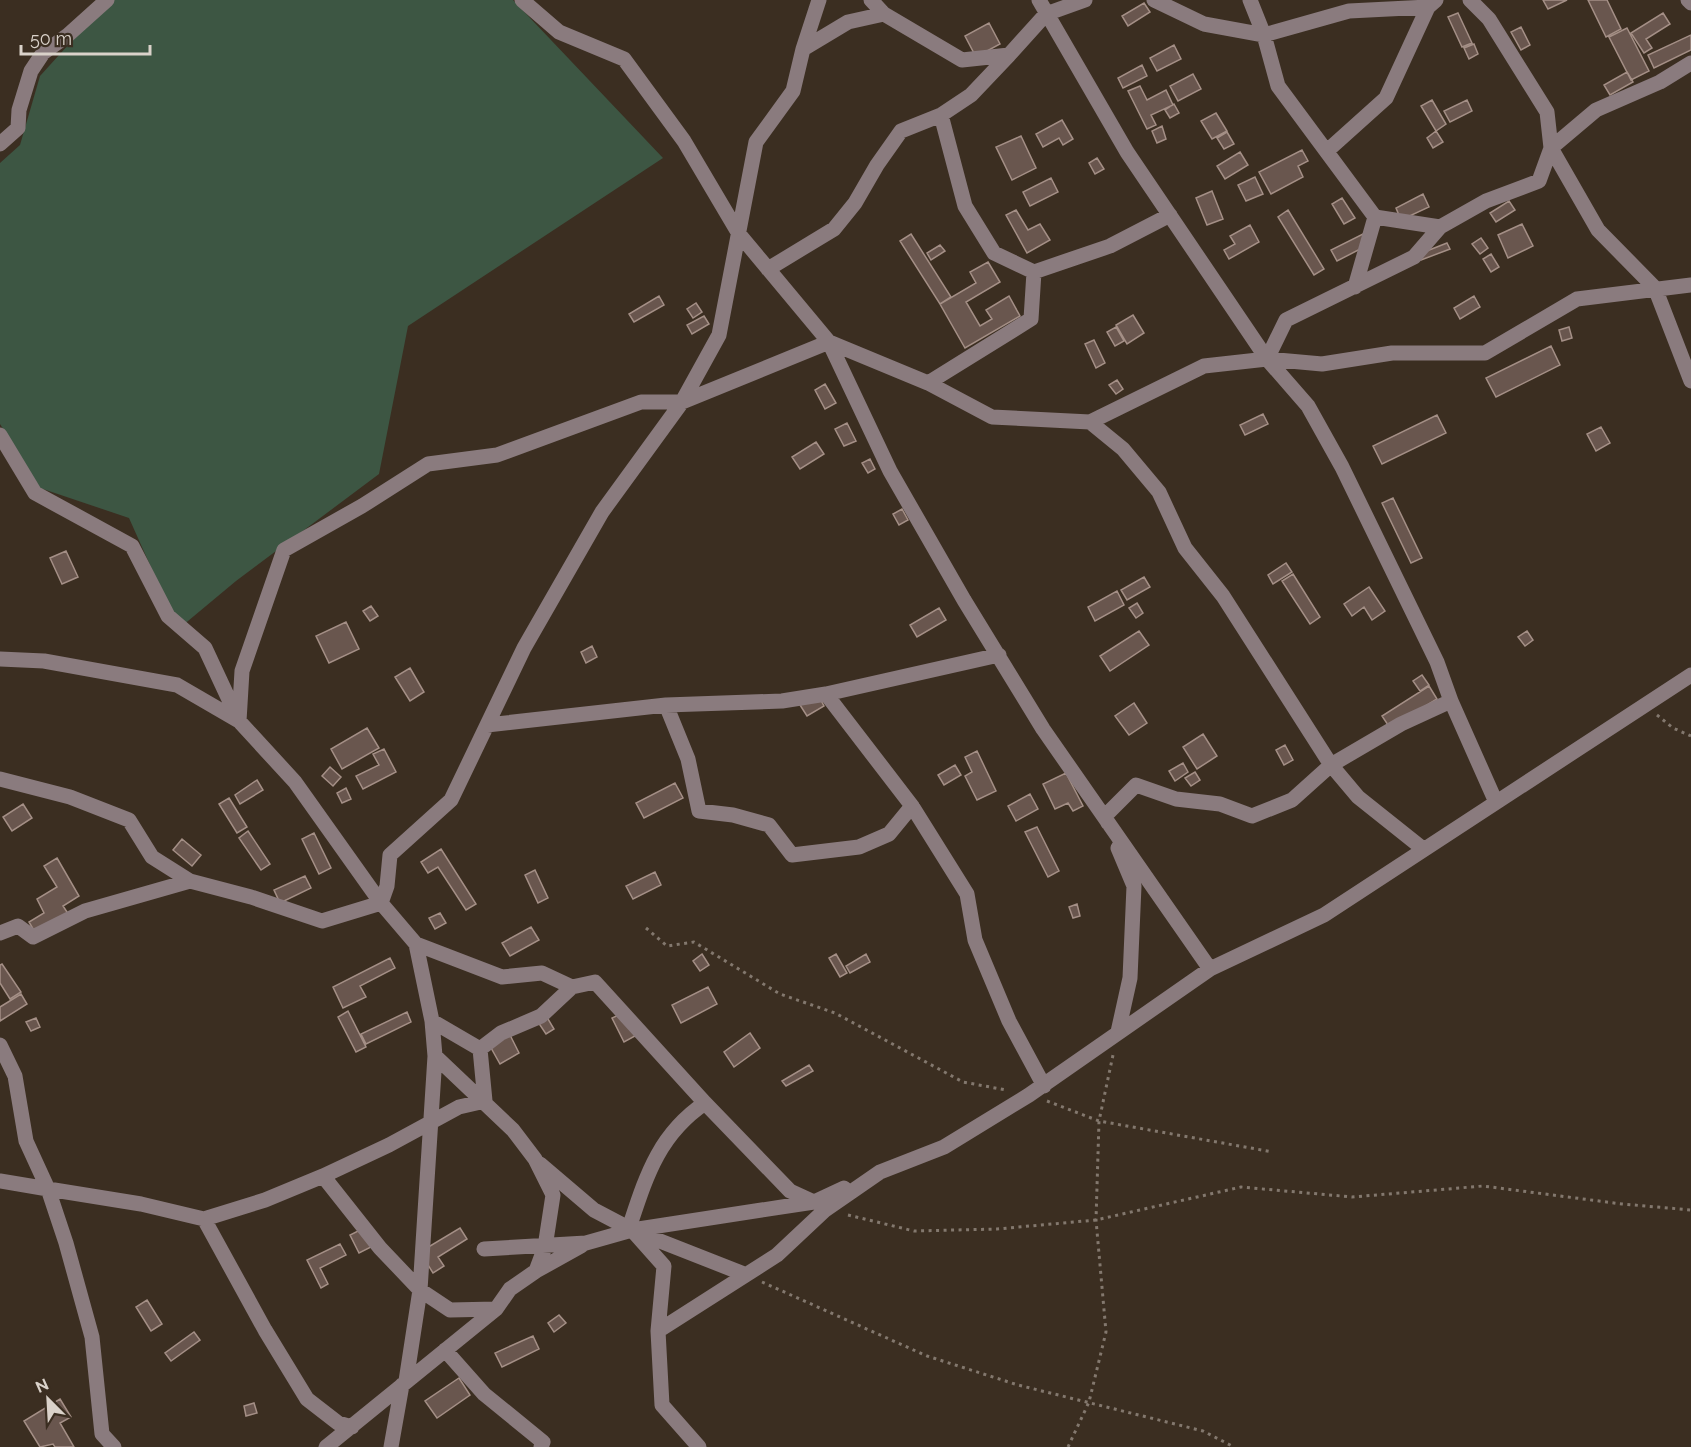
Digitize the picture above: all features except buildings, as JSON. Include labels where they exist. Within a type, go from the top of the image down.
[{"type":"street","points":[[0,144],[18,128],[19,110],[31,71],[43,53],[68,35],[107,0]]},
{"type":"street","points":[[522,0],[559,32],[624,59],[684,141],[739,234],[829,342],[890,471],[1043,729],[1210,969]]},
{"type":"street","points":[[381,903],[387,886],[390,855],[451,800],[524,648],[602,513],[682,402],[719,335],[756,142],[793,91],[803,49],[819,0]]},
{"type":"street","points":[[871,0],[884,14],[962,60],[1009,55]]},
{"type":"street","points":[[768,269],[834,229],[855,204],[877,165],[901,131],[941,115],[971,95],[1009,55],[1042,7],[1085,0]]},
{"type":"street","points":[[1154,0],[1204,24],[1264,35],[1349,11],[1432,3]]},
{"type":"street","points":[[1250,0],[1264,35],[1278,86],[1375,217],[1440,227]]},
{"type":"street","points":[[1470,0],[1489,20],[1547,112],[1551,148],[1598,230],[1655,288],[1691,381]]},
{"type":"street","points":[[1327,151],[1386,98],[1432,3]]},
{"type":"street","points":[[1042,7],[1121,143],[1268,359],[1308,406],[1342,467],[1437,662],[1451,700],[1495,800]]},
{"type":"street","points":[[803,49],[848,22],[884,14]]},
{"type":"street","points":[[1268,359],[1286,320],[1414,257],[1440,227],[1486,201],[1539,181],[1551,148],[1596,110],[1660,82],[1691,63]]},
{"type":"street","points":[[941,115],[965,206],[994,253],[1034,272],[1110,246],[1170,214]]},
{"type":"street","points":[[1355,287],[1375,217]]},
{"type":"street","points":[[928,383],[1031,319],[1034,272]]},
{"type":"street","points":[[239,721],[242,671],[285,550],[362,506],[428,464],[497,455],[641,402],[682,402],[829,342],[928,383],[992,417],[1090,422],[1204,366],[1268,359],[1322,364],[1392,353],[1485,353],[1576,299],[1691,285]]},
{"type":"street","points":[[1090,422],[1123,449],[1159,492],[1185,548],[1223,596],[1332,765],[1358,797],[1422,848]]},
{"type":"street","points":[[0,435],[35,492],[132,546],[168,616],[205,648],[239,721]]},
{"type":"street","points":[[487,725],[666,705],[782,701],[826,694],[999,655]]},
{"type":"street","points":[[0,659],[44,661],[177,685],[239,721],[296,782],[381,903],[416,944],[502,977],[542,973],[572,987]]},
{"type":"street","points":[[658,1331],[777,1255],[820,1206],[880,1172],[944,1147],[1044,1086],[1210,969],[1324,915],[1495,800],[1691,675]]},
{"type":"street","points":[[826,694],[912,806],[967,894],[975,940],[1009,1021],[1044,1086]]},
{"type":"street","points":[[1105,816],[1136,785],[1176,799],[1220,804],[1252,816],[1292,800],[1332,765],[1401,724],[1451,700]]},
{"type":"street","points":[[666,705],[688,759],[699,811],[733,815],[769,825],[792,855],[859,847],[888,834],[912,806]]},
{"type":"street","points":[[0,780],[70,797],[129,820],[152,857],[190,881],[250,897],[322,921],[381,903]]},
{"type":"street","points":[[1105,816],[1134,886],[1130,978],[1118,1032]]},
{"type":"street","points":[[0,933],[18,926],[33,937],[85,910],[190,881]]},
{"type":"street","points":[[391,1447],[420,1290],[435,1056],[432,1021],[416,944]]},
{"type":"street","points":[[480,1049],[501,1033],[541,1016],[572,987],[595,982],[705,1103],[790,1191],[820,1206]]},
{"type":"street","points":[[432,1021],[480,1049]]},
{"type":"street","points":[[0,1045],[15,1076],[26,1141],[48,1189],[66,1243],[92,1337],[102,1434],[114,1447]]},
{"type":"street","points":[[480,1049],[485,1101]]},
{"type":"street","points":[[435,1056],[513,1130],[535,1159],[553,1195],[545,1247],[536,1271]]},
{"type":"street","points":[[0,1181],[141,1204],[204,1219],[265,1200],[323,1176],[459,1107],[485,1101]]},
{"type":"street","points":[[630,1229],[650,1166],[684,1117],[705,1103]]},
{"type":"street","points":[[535,1159],[594,1210],[630,1229],[744,1274]]},
{"type":"street","points":[[323,1176],[380,1248],[420,1290],[450,1310],[496,1309]]},
{"type":"street","points":[[326,1447],[496,1309],[510,1289],[536,1271],[586,1243],[630,1229],[820,1206]]},
{"type":"street","points":[[204,1219],[265,1330],[307,1399],[338,1423],[352,1427]]},
{"type":"street","points":[[630,1229],[664,1266],[658,1331],[662,1406],[699,1447]]},
{"type":"street","points":[[484,1249],[586,1243]]},
{"type":"street","points":[[445,1350],[484,1394],[544,1445]]},
{"type":"path","points":[[1645,705],[1673,728],[1691,736]]},
{"type":"path","points":[[646,928],[667,946],[694,942],[780,994],[835,1013],[963,1082],[1029,1095],[1099,1121],[1273,1152]]},
{"type":"path","points":[[1068,1447],[1089,1402],[1106,1332],[1096,1220],[1099,1121],[1118,1032]]},
{"type":"path","points":[[820,1206],[914,1231],[997,1229],[1096,1220],[1241,1187],[1352,1197],[1483,1186],[1622,1204],[1691,1210]]},
{"type":"path","points":[[744,1274],[927,1356],[1018,1385],[1203,1431],[1234,1447]]},
{"type":"green space","points":[[109,0],[513,0],[663,158],[408,326],[379,474],[236,581],[182,626],[163,594],[129,518],[40,488],[0,424],[0,163],[20,145],[40,76]]}]
